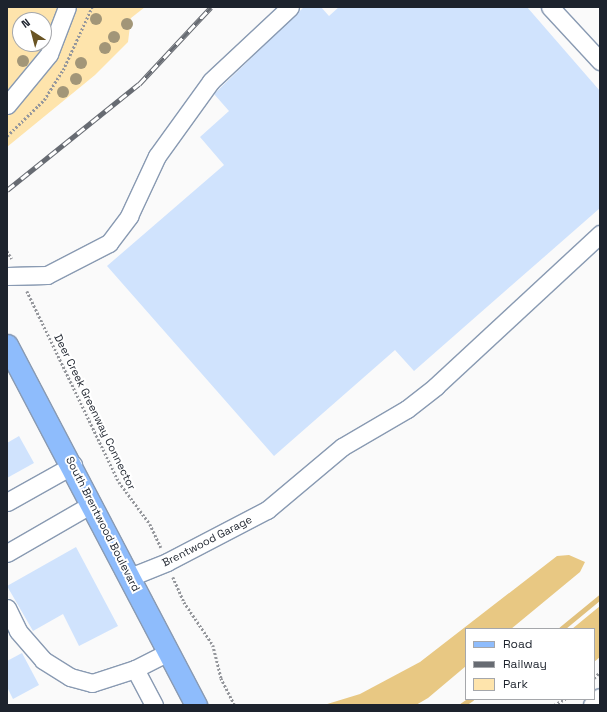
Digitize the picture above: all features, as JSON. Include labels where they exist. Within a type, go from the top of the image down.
[{"type":"main road","name":"South Brentwood Boulevard","points":[[7,346],[73,465],[196,705]]},
{"type":"street","points":[[7,105],[49,54],[67,7]]},
{"type":"street","points":[[14,277],[47,275],[66,267],[110,243],[130,216],[157,156],[211,81],[290,7]]},
{"type":"street","points":[[550,7],[600,61]]},
{"type":"street","name":"Brentwood Garage","points":[[130,577],[167,562],[282,499],[342,447],[407,409],[436,386],[600,234]]},
{"type":"street","points":[[7,502],[73,465]]},
{"type":"street","points":[[7,553],[92,504]]},
{"type":"street","points":[[7,608],[18,631],[43,660],[70,678],[92,683],[135,669],[168,652]]},
{"type":"street","points":[[135,669],[154,705]]},
{"type":"street","points":[[592,705],[600,697]]},
{"type":"path","name":"Deer Creek Greenway Connector","points":[[7,251],[14,277],[119,482],[157,536],[184,602],[213,645],[221,678],[234,705]]},
{"type":"path","points":[[554,705],[563,700]]},
{"type":"green space","points":[[7,7],[145,7],[131,18],[128,42],[95,75],[7,147]]},
{"type":"shaded area","points":[[569,555],[585,562],[580,572],[512,628],[465,628],[465,667],[428,698],[416,705],[324,705],[360,694],[420,662],[557,556]]},
{"type":"shaded area","points":[[600,606],[600,657],[595,661],[595,628],[573,628]]},
{"type":"building","points":[[304,7],[321,7],[329,16],[339,7],[527,7],[600,91],[600,208],[414,371],[395,350],[274,456],[107,266],[224,165],[200,137],[229,111],[214,94]]},
{"type":"building","points":[[19,436],[34,463],[7,478],[7,443]]},
{"type":"building","points":[[76,547],[118,626],[79,646],[63,614],[33,631],[7,586]]},
{"type":"building","points":[[22,653],[39,685],[13,699],[7,687],[7,661]]},
{"type":"waterway","points":[[562,628],[600,597]]},
{"type":"waterway","points":[[462,705],[470,700]]},
{"type":"railway","points":[[7,190],[139,84],[211,7]]}]
